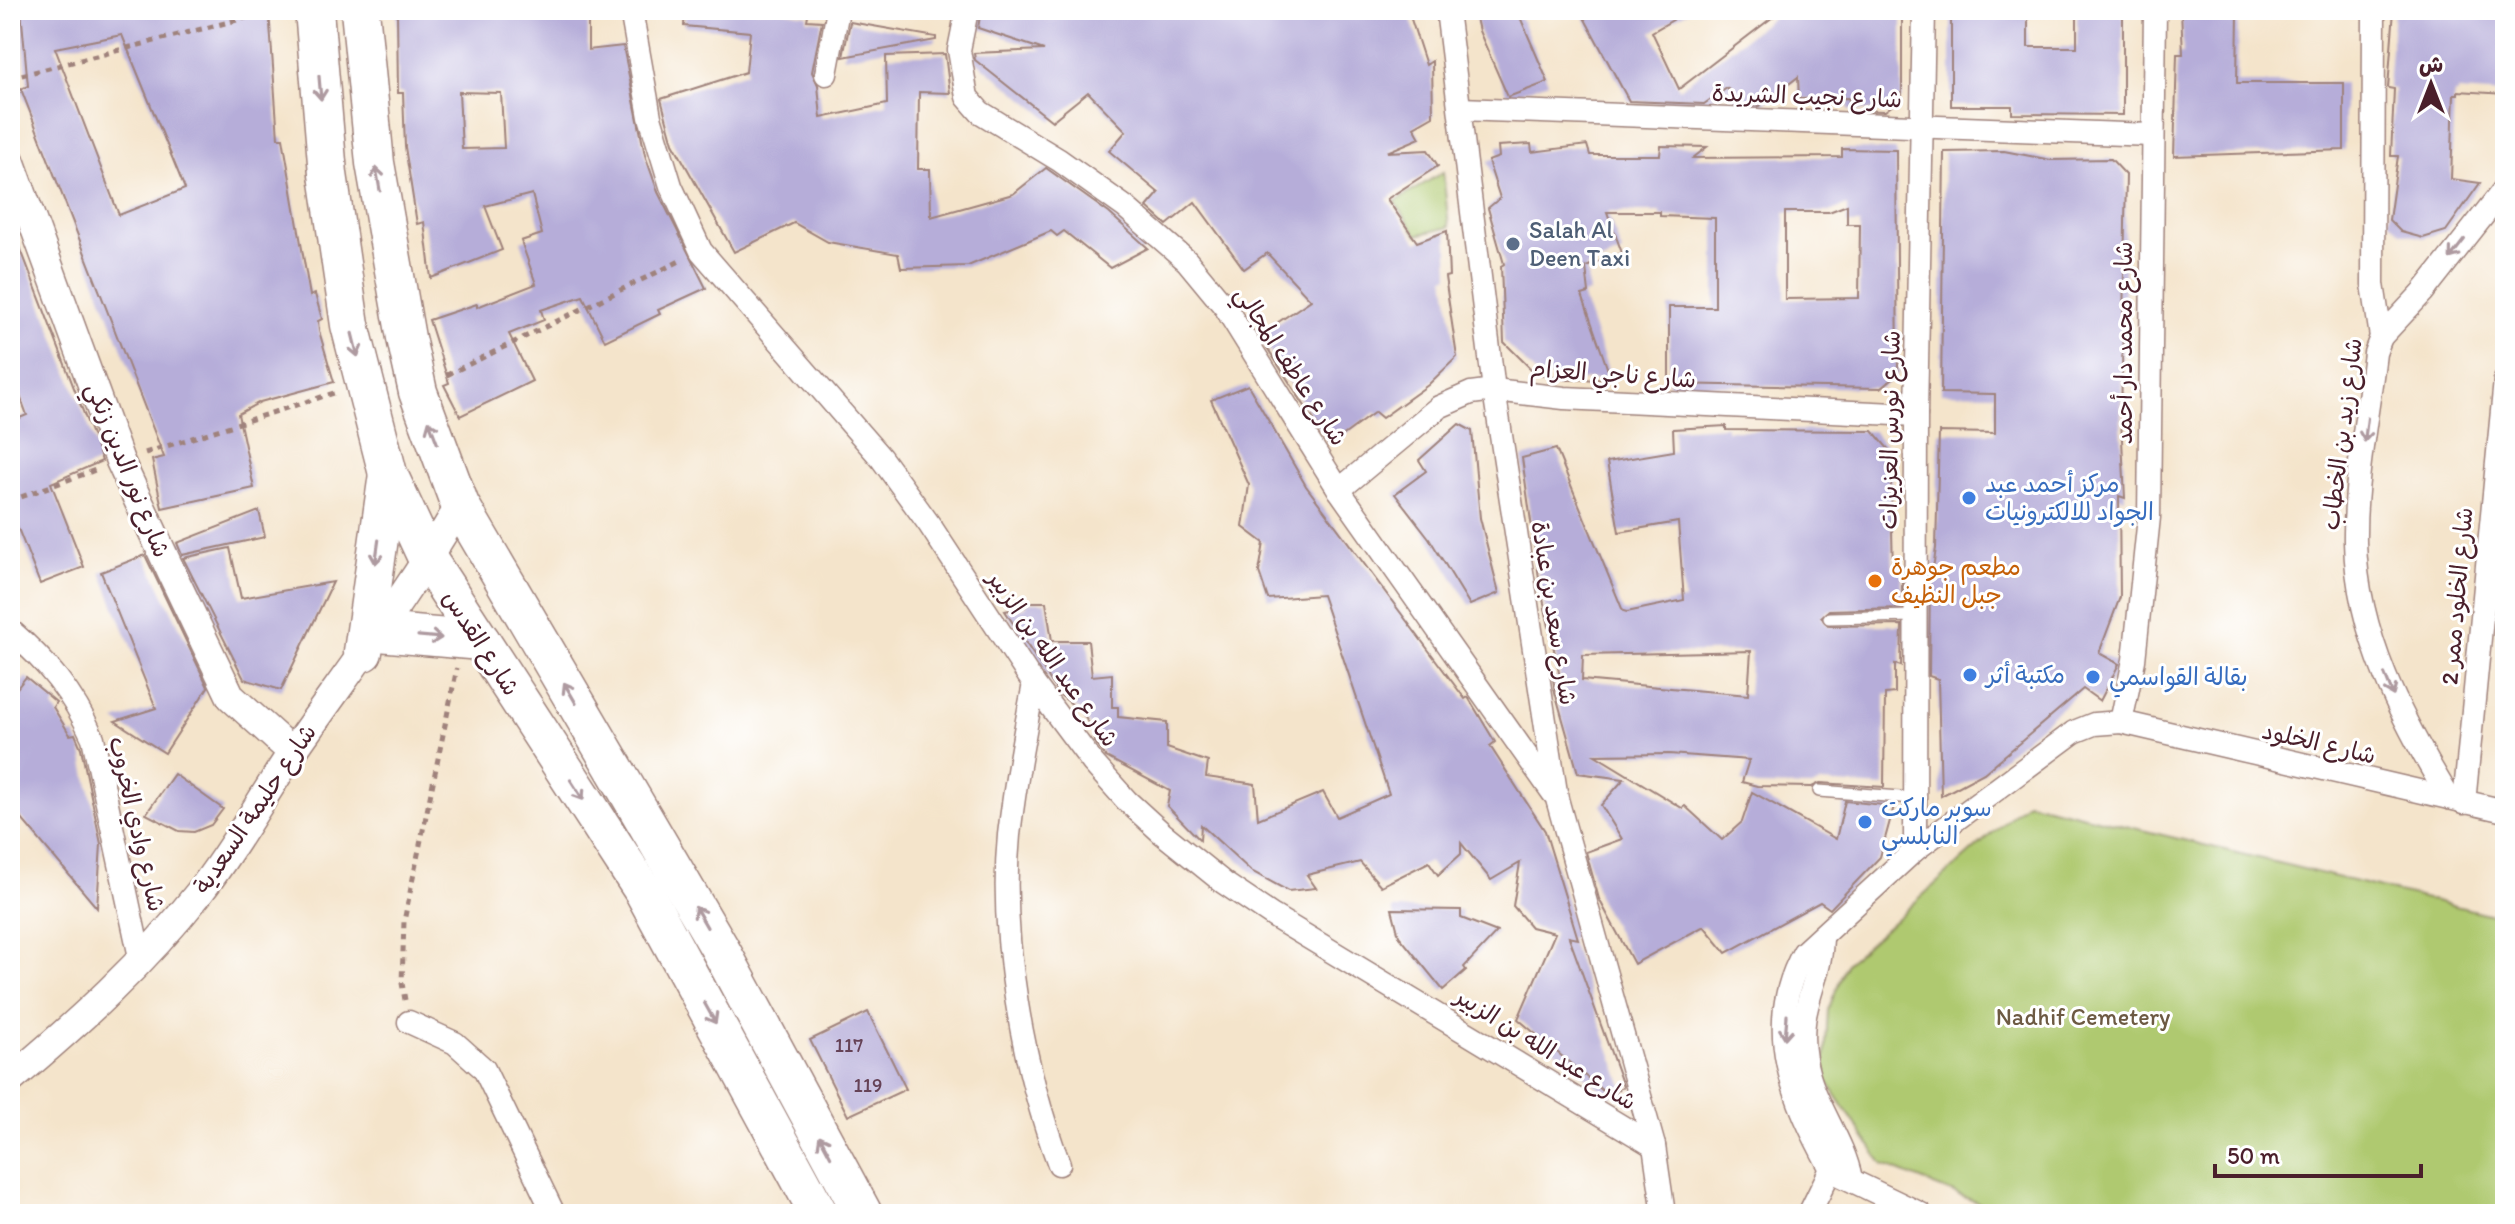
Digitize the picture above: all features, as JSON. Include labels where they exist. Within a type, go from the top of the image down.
[{"type":"highway","name":"شارع القدس","points":[[314,10],[328,174],[350,325],[388,474],[428,560],[472,640],[644,892],[819,1214]]},
{"type":"highway","name":"شارع القدس","points":[[360,10],[375,163],[406,338],[418,392],[460,505],[719,947],[863,1214]]},
{"type":"highway","points":[[388,474],[371,642],[472,640]]},
{"type":"street","name":"شارع عبد الله بن الزبير","points":[[631,10],[654,131],[671,186],[701,251],[881,458],[929,524],[1034,684],[1127,801],[1224,883],[1654,1146]]},
{"type":"street","points":[[826,74],[838,10]]},
{"type":"street","name":"شارع عاطف المجالي","points":[[967,10],[959,50],[967,97],[980,112],[1059,160],[1125,207],[1187,261],[1225,307],[1339,490],[1557,799]]},
{"type":"street","name":"شارع سعد بن عبادة","points":[[1447,10],[1494,390],[1557,799],[1654,1146],[1664,1214]]},
{"type":"street","name":"شارع نورس العزيزات","points":[[1915,850],[1916,415],[1924,10]]},
{"type":"street","name":"شارع محمد دار أحمد","points":[[2121,722],[2134,660],[2149,517],[2151,135],[2155,10]]},
{"type":"street","name":"شارع زيد بن الخطاب","points":[[2374,10],[2373,284],[2378,345],[2357,513],[2359,582],[2380,661],[2404,722],[2456,800]]},
{"type":"street","name":"شارع نجيب الشريدة","points":[[1460,109],[2151,135]]},
{"type":"street","name":"شارع نور الدين زنكي","points":[[10,160],[120,461],[231,697],[292,752]]},
{"type":"street","points":[[2378,345],[2505,188]]},
{"type":"street","name":"شارع الخلود ممر 2","points":[[2456,800],[2503,388]]},
{"type":"street","name":"شارع ناجي العزام","points":[[1339,490],[1439,407],[1471,393],[1494,390],[1622,402],[1916,415]]},
{"type":"street","name":"شارع حليمة السعدية","points":[[10,1080],[141,962],[216,870],[292,752],[428,560],[460,505]]},
{"type":"street","name":"شارع وادي الخروب","points":[[10,630],[58,675],[79,706],[93,738],[141,962]]},
{"type":"street","points":[[1034,684],[1009,838],[1009,900],[1023,1044],[1042,1119],[1059,1164]]},
{"type":"street","points":[[1921,1214],[1851,1179],[1799,1110],[1789,1080],[1784,1040],[1789,990],[1816,948],[1915,850],[2048,748],[2094,724],[2121,722]]},
{"type":"street","name":"شارع الخلود","points":[[2121,722],[2505,811]]},
{"type":"street","points":[[409,1022],[455,1043],[484,1069],[554,1214]]},
{"type":"street","points":[[1809,1214],[1838,1162]]},
{"type":"lane","points":[[1829,618],[1914,616]]},
{"type":"lane","points":[[1819,791],[1914,798]]},
{"type":"path","points":[[10,78],[276,10]]},
{"type":"path","points":[[434,381],[701,251]]},
{"type":"path","points":[[10,501],[120,461],[335,392]]},
{"type":"path","points":[[409,1022],[402,983],[404,921],[472,640]]},
{"type":"green space","points":[[1443,172],[1449,227],[1417,235],[1395,202]]},
{"type":"green space","name":"Nadhif Cemetery","points":[[2027,802],[2505,918],[2505,1214],[2007,1214],[1883,1165],[1824,1077],[1828,1010],[1847,963]]},
{"type":"building","points":[[21,10],[269,10],[278,138],[283,138],[310,296],[315,294],[322,319],[318,321],[319,331],[334,382],[260,402],[238,414],[254,488],[162,508],[152,460],[164,457],[21,89],[28,86]],"holes":[[[122,35],[185,189],[119,215],[55,48]]]},
{"type":"building","points":[[397,10],[588,10],[588,50],[623,46],[645,155],[658,192],[706,288],[658,310],[660,314],[605,341],[583,296],[541,310],[544,320],[509,334],[532,381],[460,416],[444,385],[449,383],[429,320],[477,304],[477,307],[536,284],[521,241],[542,234],[532,194],[485,206],[502,250],[431,278],[424,222],[417,224],[405,147],[403,93],[398,93]],"holes":[[[459,92],[501,93],[504,148],[462,149]]]},
{"type":"building","points":[[685,10],[777,10],[808,15],[807,20],[822,21],[812,72],[818,85],[821,118],[887,104],[886,56],[945,54],[950,93],[919,92],[918,169],[930,169],[931,217],[1013,194],[1046,168],[1109,213],[1148,248],[1110,268],[1064,231],[1057,236],[1051,231],[968,266],[901,268],[898,254],[828,242],[794,223],[734,252],[673,143],[661,99],[746,72],[750,32],[684,26]]},
{"type":"building","points":[[981,10],[1408,10],[1426,65],[1432,61],[1433,116],[1414,127],[1420,138],[1387,152],[1428,150],[1438,166],[1387,199],[1417,242],[1447,231],[1449,276],[1445,277],[1457,357],[1428,385],[1382,418],[1375,412],[1330,445],[1259,335],[1311,300],[1267,253],[1244,269],[1195,202],[1167,225],[1147,207],[1159,193],[1109,151],[1126,131],[1088,92],[1052,121],[975,60],[974,53],[1044,50],[978,28]]},
{"type":"building","points":[[1474,10],[1517,10],[1548,82],[1508,97],[1479,31]]},
{"type":"building","points":[[1580,10],[1690,10],[1652,32],[1679,89],[1782,10],[1902,10],[1902,98],[1885,111],[1848,110],[1849,98],[1799,99],[1798,77],[1760,106],[1740,106],[1727,88],[1704,104],[1629,101]]},
{"type":"building","points":[[1951,10],[2028,10],[2028,47],[2077,47],[2077,10],[2123,10],[2123,115],[2012,114],[2012,106],[1951,106]]},
{"type":"building","points":[[2181,10],[2238,10],[2237,83],[2344,83],[2344,150],[2174,156],[2177,54],[2183,54]]},
{"type":"building","points":[[2394,10],[2505,12],[2505,94],[2458,91],[2454,94],[2451,179],[2480,183],[2446,231],[2423,238],[2401,232],[2389,220],[2398,156],[2391,156],[2394,89],[2388,88]]},
{"type":"building","points":[[850,22],[936,37],[936,40],[843,57]]},
{"type":"building","points":[[1531,144],[1532,152],[1587,145],[1590,155],[1660,155],[1661,146],[1707,147],[1693,158],[1842,157],[1842,149],[1896,150],[1898,374],[1881,388],[1669,384],[1669,307],[1715,307],[1715,218],[1660,216],[1660,212],[1607,212],[1622,253],[1586,267],[1589,293],[1582,295],[1611,379],[1567,380],[1535,373],[1504,342],[1501,266],[1504,264],[1488,208],[1500,198],[1488,161],[1499,157],[1498,146]],"holes":[[[1847,205],[1847,224],[1860,224],[1859,298],[1785,299],[1785,212],[1829,212]]]},
{"type":"building","points":[[2004,151],[2051,160],[2111,159],[2126,175],[2121,420],[2125,498],[2119,496],[2120,597],[2099,653],[2119,664],[2100,701],[2083,689],[1984,773],[1941,796],[1938,679],[1929,676],[1930,569],[1933,569],[1936,548],[1939,432],[1995,433],[1995,394],[1941,393],[1944,152]]},
{"type":"building","points":[[10,221],[102,461],[51,483],[84,567],[40,584],[10,508],[10,422],[27,415],[10,369]]},
{"type":"building","points":[[1248,385],[1306,486],[1465,699],[1468,697],[1495,742],[1490,746],[1545,831],[1578,939],[1569,937],[1623,1086],[1610,1097],[1518,1019],[1555,933],[1531,927],[1513,906],[1520,863],[1491,880],[1461,843],[1461,854],[1438,875],[1429,862],[1381,886],[1360,862],[1307,875],[1316,888],[1288,891],[1251,871],[1201,825],[1200,840],[1167,806],[1170,791],[1106,757],[1094,741],[1094,733],[1082,712],[1060,695],[1005,611],[1025,607],[1027,602],[1046,602],[1052,641],[1088,641],[1092,676],[1112,674],[1112,707],[1118,707],[1118,717],[1167,722],[1167,748],[1208,762],[1206,777],[1255,784],[1258,819],[1323,792],[1337,817],[1389,794],[1322,595],[1268,599],[1259,572],[1264,543],[1243,527],[1249,485],[1211,400]]},
{"type":"building","points":[[1459,424],[1472,431],[1480,518],[1499,593],[1470,605],[1429,538],[1395,494],[1426,471],[1419,460]]},
{"type":"building","points":[[1726,426],[1726,430],[1873,431],[1890,451],[1893,570],[1902,569],[1902,608],[1829,610],[1821,617],[1829,626],[1902,625],[1901,666],[1895,664],[1895,693],[1885,694],[1884,787],[1820,783],[1812,787],[1757,786],[1742,782],[1749,760],[1669,754],[1595,755],[1682,808],[1685,806],[1722,840],[1742,822],[1752,792],[1836,839],[1845,801],[1894,806],[1880,857],[1830,909],[1820,902],[1726,953],[1704,926],[1634,964],[1599,899],[1586,852],[1622,839],[1601,805],[1624,779],[1578,773],[1555,692],[1553,678],[1560,677],[1540,585],[1522,458],[1556,449],[1623,611],[1627,612],[1684,600],[1678,522],[1619,532],[1607,462],[1674,451],[1673,429]],"holes":[[[1751,651],[1748,695],[1582,680],[1583,655]]]},
{"type":"building","points":[[259,511],[265,537],[182,555],[177,543]]},
{"type":"building","points":[[230,548],[241,598],[333,582],[281,690],[244,679],[183,558]]},
{"type":"building","points":[[145,555],[208,687],[165,753],[115,721],[156,708],[101,572]]},
{"type":"building","points":[[26,677],[56,702],[53,707],[70,735],[75,734],[81,748],[101,844],[97,908],[10,805],[10,697]]},
{"type":"building","points":[[174,774],[223,809],[211,825],[194,832],[179,831],[146,814]]},
{"type":"building","points":[[1392,909],[1461,910],[1461,918],[1497,932],[1464,967],[1466,970],[1443,990],[1399,936]]},
{"type":"building","points":[[868,1012],[906,1089],[848,1116],[810,1040]]},
{"type":"place","name":"Salah Al Deen Taxi","points":[[1513,244]]},
{"type":"place","name":"مركز أحمد عبد الجواد للالكترونيات","points":[[1969,498]]},
{"type":"place","name":"مطعم جوهرة جبل النظيف","points":[[1875,581]]},
{"type":"place","name":"مكتبة أثر","points":[[1970,675]]},
{"type":"place","name":"بقالة القواسمي","points":[[2093,677]]},
{"type":"place","name":"سوبر ماركت النابلسي","points":[[1865,822]]}]
